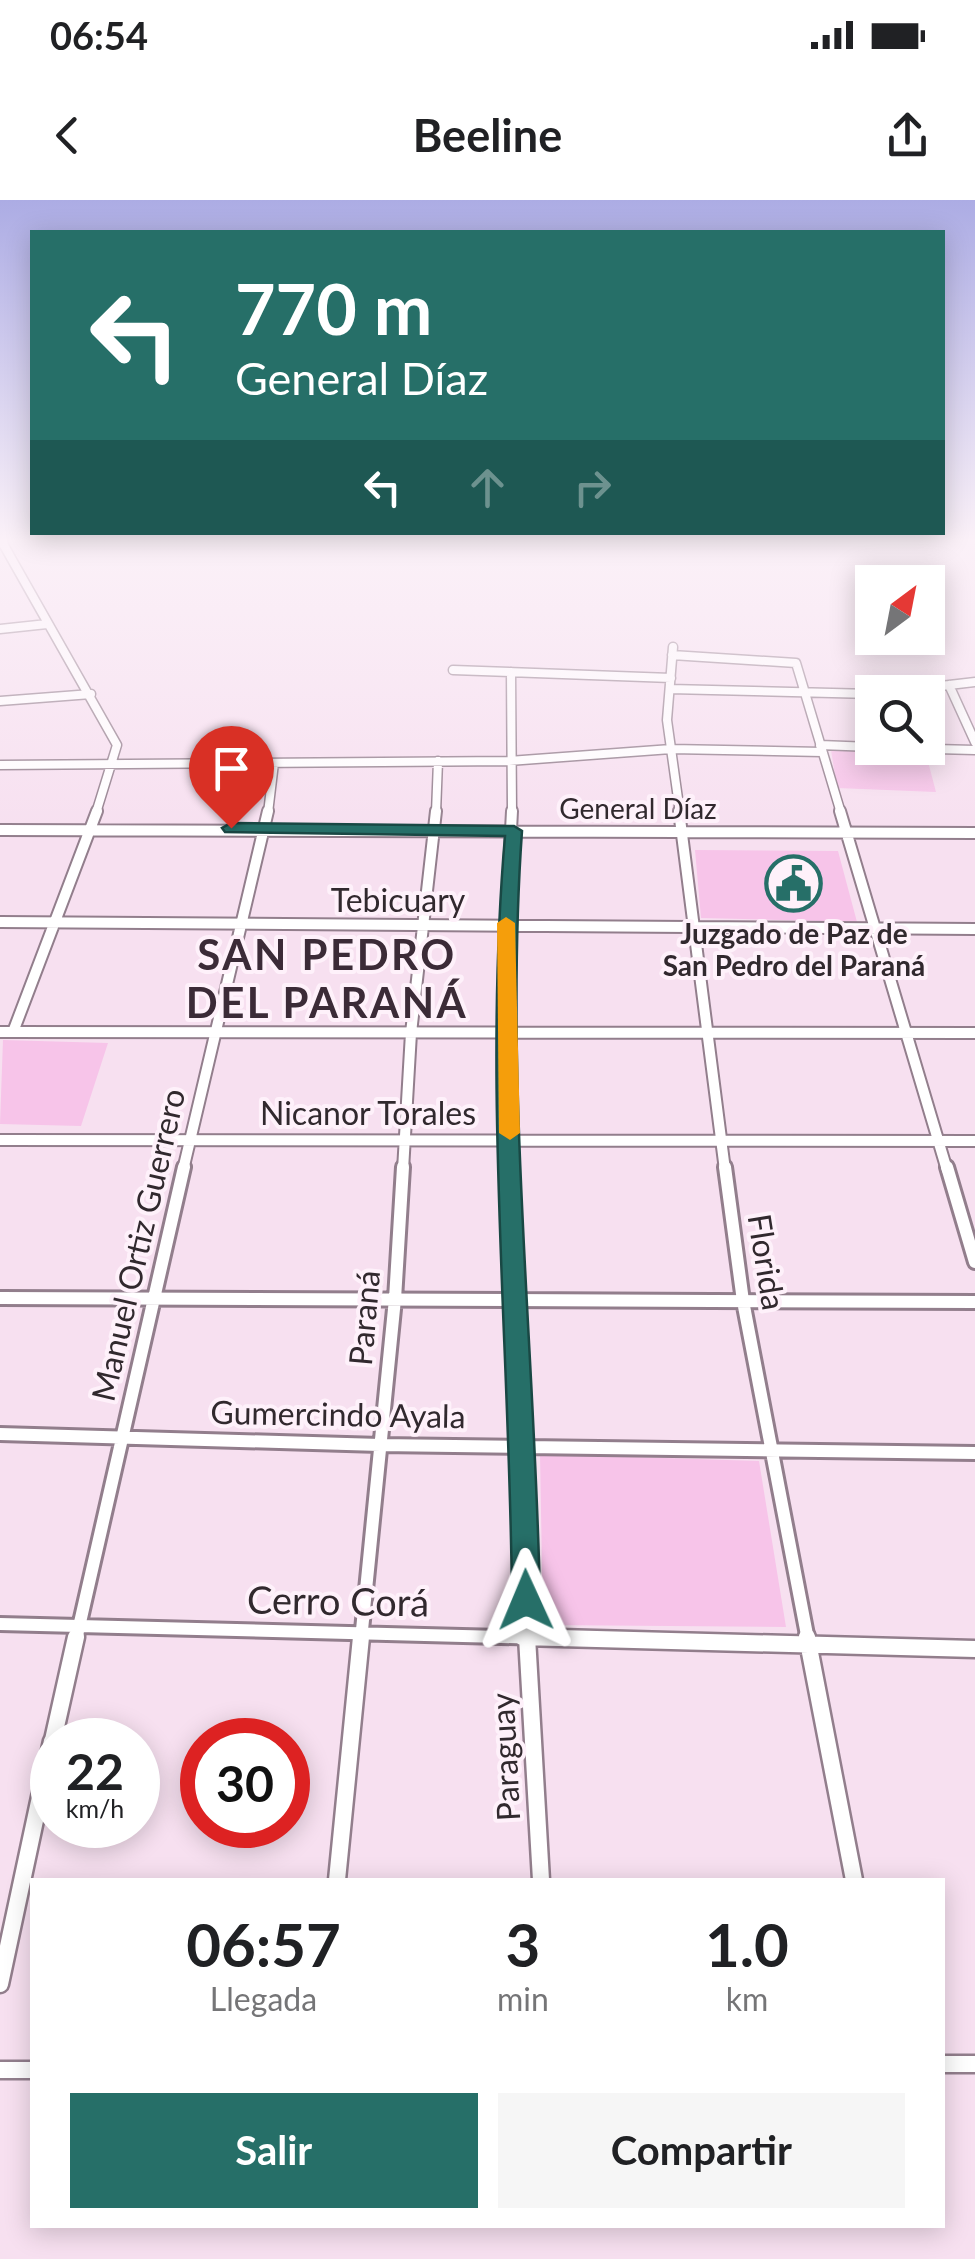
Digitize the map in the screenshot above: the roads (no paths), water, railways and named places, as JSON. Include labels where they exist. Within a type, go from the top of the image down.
[{"type":"street","points":[[13,1032],[91,829],[117,746],[57,638]]},
{"type":"street","name":"Florida","points":[[805,695],[796,663],[672,651],[667,720],[670,750],[684,832],[706,1032],[743,1301],[854,1878]]},
{"type":"street","points":[[453,670],[805,695],[855,694]]},
{"type":"street","name":"Paraguay","points":[[511,672],[508,761],[514,831],[506,926],[510,1139],[524,1446],[527,1639],[541,1878]]},
{"type":"street","points":[[945,685],[975,682]]},
{"type":"street","points":[[945,747],[975,746],[949,685]]},
{"type":"street","points":[[0,702],[91,694]]},
{"type":"street","points":[[805,695],[975,1262]]},
{"type":"street","points":[[0,766],[508,761],[670,750],[855,748]]},
{"type":"street","name":"Paraná","points":[[337,1878],[395,1299],[411,1033],[435,830],[438,761]]},
{"type":"street","name":"Manuel Ortiz Guerrero","points":[[58,1718],[239,924],[266,828],[274,762]]},
{"type":"street","name":"General Díaz","points":[[0,830],[975,833]]},
{"type":"street","name":"Tebicuary","points":[[0,922],[975,929]]},
{"type":"street","points":[[0,1032],[975,1033]]},
{"type":"street","name":"Nicanor Torales","points":[[0,1140],[975,1141]]},
{"type":"street","points":[[0,1298],[975,1302]]},
{"type":"street","name":"Gumercindo Ayala","points":[[0,1434],[975,1453]]},
{"type":"street","name":"Cerro Corá","points":[[0,1624],[77,1629],[975,1649]]},
{"type":"street","name":"Manuel Ortiz Guerrero","points":[[0,1984],[30,1846]]},
{"type":"street","points":[[945,2064],[975,2064]]},
{"type":"street","points":[[0,2070],[30,2070]]},
{"type":"place","name":"Juzgado de Paz de San Pedro del Paraná","points":[[794,883]]},
{"type":"district","name":"SAN PEDRO DEL PARANÁ","points":[[327,979]]}]
